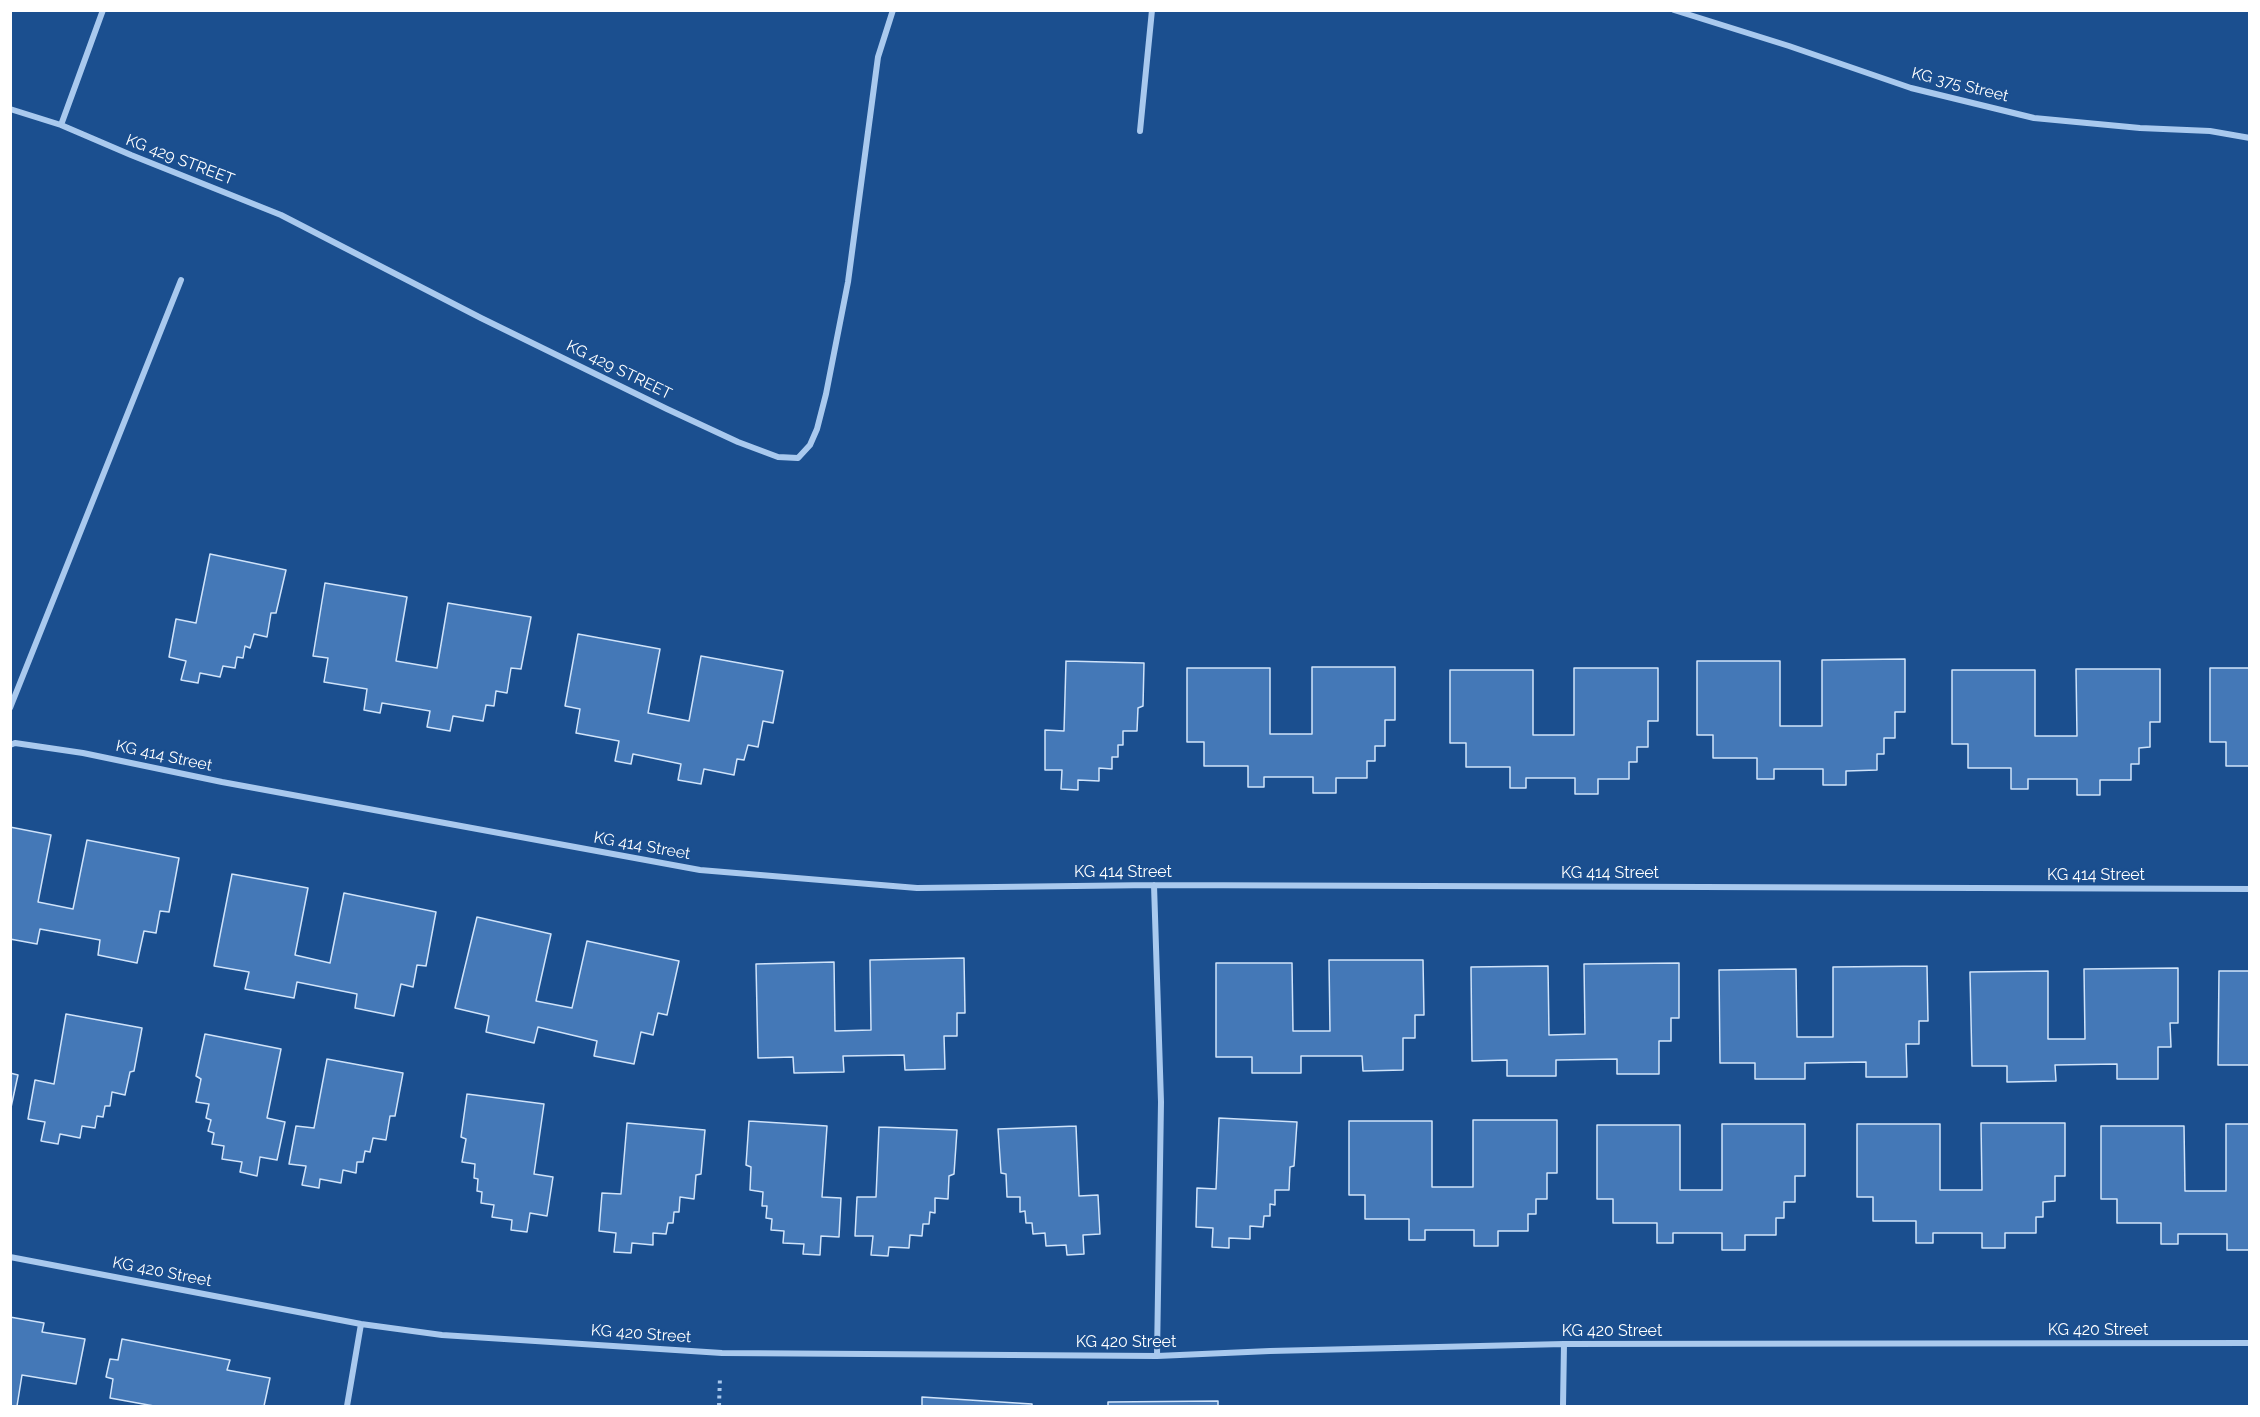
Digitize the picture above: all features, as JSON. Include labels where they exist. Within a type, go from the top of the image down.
[{"type":"street","points":[[61,125],[103,10]]},
{"type":"street","name":"KG 429 STREET","points":[[10,109],[61,125],[281,215],[481,318],[738,442],[778,457],[798,458],[814,437],[826,394],[848,282],[878,57],[893,10]]},
{"type":"street","points":[[1140,131],[1152,10]]},
{"type":"street","name":"KG 375 Street","points":[[1674,10],[1911,88],[2034,118],[2140,128],[2210,131],[2250,138]]},
{"type":"street","points":[[10,708],[181,280]]},
{"type":"street","name":"KG 414 Street","points":[[10,745],[15,743],[83,753],[222,782],[700,870],[917,888],[1154,885],[2250,889]]},
{"type":"street","points":[[1154,885],[1161,1102],[1157,1356]]},
{"type":"street","name":"KG 420 Street","points":[[10,1257],[361,1324],[442,1335],[722,1353],[1157,1356],[1564,1344],[2250,1343]]},
{"type":"street","points":[[347,1407],[361,1324]]},
{"type":"street","points":[[1563,1407],[1564,1344]]},
{"type":"building","points":[[210,554],[286,570],[276,613],[271,613],[267,637],[254,634],[250,648],[245,646],[243,658],[237,657],[235,668],[223,666],[220,677],[200,673],[198,683],[181,680],[186,661],[169,657],[176,619],[196,623]]},
{"type":"building","points":[[325,583],[407,597],[396,661],[437,668],[448,603],[531,617],[521,669],[511,668],[507,693],[496,691],[494,706],[486,705],[483,721],[453,716],[450,731],[427,727],[430,711],[382,703],[380,713],[364,710],[367,689],[324,682],[328,658],[313,656]]},
{"type":"building","points":[[578,634],[660,649],[648,713],[689,721],[701,656],[783,671],[773,723],[763,721],[758,747],[748,745],[744,760],[737,759],[734,775],[704,769],[701,784],[678,780],[681,764],[633,754],[631,764],[615,761],[619,741],[576,733],[580,709],[565,706]]},
{"type":"building","points":[[1905,659],[1905,712],[1895,712],[1895,738],[1884,738],[1884,754],[1877,754],[1877,770],[1846,771],[1846,785],[1823,785],[1823,769],[1774,769],[1774,779],[1757,779],[1757,758],[1713,758],[1713,735],[1697,735],[1697,661],[1780,661],[1780,726],[1822,726],[1822,660]]},
{"type":"building","points":[[1066,661],[1144,663],[1143,706],[1138,708],[1137,731],[1123,731],[1123,745],[1118,745],[1118,757],[1112,757],[1112,769],[1099,768],[1099,781],[1078,780],[1078,790],[1061,789],[1062,770],[1045,770],[1045,730],[1064,731]]},
{"type":"building","points":[[1312,667],[1395,667],[1395,720],[1385,720],[1385,746],[1375,746],[1375,761],[1367,761],[1367,778],[1336,778],[1336,793],[1313,793],[1313,777],[1264,777],[1264,787],[1248,787],[1248,766],[1204,766],[1204,742],[1187,742],[1187,668],[1270,668],[1270,734],[1312,734]]},
{"type":"building","points":[[1574,668],[1658,668],[1658,721],[1648,721],[1648,747],[1637,747],[1637,762],[1629,762],[1629,779],[1598,779],[1598,794],[1575,794],[1575,778],[1526,778],[1526,788],[1510,788],[1510,767],[1466,767],[1466,743],[1450,743],[1450,670],[1533,670],[1533,735],[1574,735]]},
{"type":"building","points":[[2210,668],[2250,668],[2250,766],[2226,766],[2226,742],[2210,742]]},
{"type":"building","points":[[2076,669],[2160,669],[2160,722],[2150,722],[2150,747],[2139,748],[2139,764],[2131,764],[2131,780],[2100,780],[2100,795],[2077,795],[2077,779],[2028,779],[2028,789],[2011,789],[2011,768],[1968,768],[1968,744],[1952,744],[1952,670],[2035,670],[2035,736],[2077,736]]},
{"type":"building","points":[[10,827],[51,835],[38,902],[73,909],[87,840],[179,858],[169,912],[160,911],[156,933],[144,931],[137,963],[98,955],[100,940],[40,929],[37,944],[10,939]]},
{"type":"building","points":[[232,874],[308,888],[295,955],[330,963],[344,893],[436,912],[426,966],[417,965],[413,987],[401,984],[394,1016],[355,1008],[357,994],[297,982],[294,998],[245,989],[249,972],[214,966]]},
{"type":"building","points":[[477,917],[551,934],[536,1001],[572,1008],[587,941],[679,961],[667,1015],[658,1013],[653,1035],[641,1032],[634,1064],[594,1056],[597,1041],[538,1027],[534,1043],[486,1032],[489,1016],[455,1008]]},
{"type":"building","points":[[964,958],[965,1013],[957,1013],[957,1036],[944,1036],[945,1069],[905,1070],[904,1055],[843,1056],[844,1072],[794,1073],[793,1057],[758,1058],[756,964],[834,962],[835,1031],[871,1030],[870,960]]},
{"type":"building","points":[[1329,960],[1423,960],[1424,1015],[1415,1015],[1415,1038],[1403,1038],[1403,1070],[1363,1071],[1362,1056],[1301,1056],[1301,1073],[1252,1073],[1252,1057],[1216,1057],[1216,963],[1292,963],[1293,1031],[1330,1031]]},
{"type":"building","points":[[1679,963],[1679,1018],[1671,1018],[1671,1041],[1659,1041],[1659,1074],[1617,1074],[1617,1059],[1556,1060],[1556,1076],[1507,1076],[1507,1060],[1472,1061],[1471,967],[1548,966],[1549,1035],[1585,1034],[1584,964]]},
{"type":"building","points":[[1927,966],[1928,1021],[1919,1021],[1919,1044],[1906,1044],[1907,1077],[1866,1077],[1866,1062],[1805,1063],[1805,1079],[1755,1079],[1755,1063],[1720,1063],[1719,970],[1796,969],[1797,1037],[1833,1037],[1833,967]]},
{"type":"building","points":[[2178,968],[2178,1023],[2170,1023],[2171,1047],[2158,1047],[2158,1079],[2117,1079],[2117,1064],[2055,1065],[2056,1081],[2007,1082],[2007,1066],[1972,1066],[1970,972],[2048,971],[2048,1039],[2085,1039],[2084,969]]},
{"type":"building","points":[[2219,971],[2250,971],[2250,1065],[2218,1065]]},
{"type":"building","points":[[66,1014],[142,1028],[134,1071],[130,1072],[125,1095],[112,1092],[110,1106],[105,1106],[103,1117],[97,1116],[95,1128],[82,1126],[80,1138],[60,1134],[58,1144],[41,1141],[45,1122],[28,1119],[35,1080],[54,1084]]},
{"type":"building","points":[[205,1034],[281,1049],[267,1118],[285,1122],[277,1160],[260,1157],[257,1176],[240,1172],[242,1162],[222,1159],[224,1146],[212,1144],[214,1133],[208,1131],[211,1120],[206,1118],[209,1104],[196,1102],[201,1079],[196,1076]]},
{"type":"building","points":[[327,1059],[403,1073],[395,1116],[390,1116],[386,1140],[373,1138],[370,1152],[365,1151],[363,1162],[357,1162],[356,1173],[343,1170],[341,1183],[320,1179],[319,1188],[302,1185],[306,1166],[289,1164],[296,1126],[314,1128]]},
{"type":"building","points":[[10,1073],[18,1075],[10,1112]]},
{"type":"building","points":[[467,1094],[544,1104],[534,1174],[553,1177],[547,1216],[530,1213],[527,1232],[511,1230],[512,1220],[492,1217],[494,1205],[481,1203],[482,1192],[477,1191],[478,1179],[474,1178],[475,1164],[462,1162],[466,1139],[461,1137]]},
{"type":"building","points":[[1219,1118],[1297,1122],[1294,1166],[1290,1167],[1289,1190],[1275,1190],[1275,1205],[1270,1204],[1270,1216],[1264,1216],[1263,1227],[1250,1226],[1250,1239],[1229,1238],[1229,1248],[1212,1247],[1213,1228],[1196,1227],[1197,1188],[1216,1189]]},
{"type":"building","points":[[1473,1120],[1557,1120],[1557,1173],[1547,1173],[1547,1199],[1536,1199],[1536,1214],[1528,1214],[1528,1231],[1498,1231],[1498,1246],[1474,1246],[1474,1230],[1425,1230],[1425,1240],[1409,1240],[1409,1219],[1365,1219],[1365,1195],[1349,1195],[1349,1121],[1432,1121],[1432,1187],[1473,1187]]},
{"type":"building","points":[[749,1121],[827,1126],[822,1197],[841,1198],[839,1237],[821,1236],[820,1255],[803,1254],[804,1244],[783,1243],[784,1231],[771,1230],[772,1219],[766,1218],[767,1206],[762,1206],[763,1192],[750,1190],[751,1167],[746,1165]]},
{"type":"building","points":[[627,1123],[705,1130],[701,1174],[696,1175],[694,1199],[680,1197],[679,1212],[674,1212],[673,1223],[668,1223],[666,1234],[653,1233],[653,1245],[632,1243],[631,1253],[614,1252],[616,1233],[599,1231],[602,1193],[621,1194]]},
{"type":"building","points":[[1981,1123],[2065,1123],[2065,1176],[2055,1176],[2055,1201],[2043,1202],[2043,1217],[2036,1217],[2036,1233],[2005,1233],[2005,1248],[1982,1248],[1982,1233],[1933,1233],[1933,1243],[1916,1243],[1916,1221],[1873,1221],[1873,1197],[1857,1197],[1857,1124],[1940,1124],[1940,1190],[1982,1190]]},
{"type":"building","points":[[1722,1124],[1805,1124],[1805,1176],[1795,1176],[1795,1202],[1784,1202],[1784,1218],[1776,1218],[1776,1235],[1745,1235],[1745,1250],[1722,1250],[1722,1233],[1673,1233],[1673,1243],[1657,1243],[1657,1223],[1613,1223],[1613,1199],[1597,1199],[1597,1125],[1680,1125],[1680,1190],[1722,1190]]},
{"type":"building","points":[[2226,1124],[2250,1124],[2250,1250],[2227,1250],[2227,1234],[2178,1234],[2178,1244],[2161,1244],[2161,1223],[2117,1223],[2117,1199],[2101,1199],[2101,1126],[2184,1126],[2185,1191],[2226,1191]]},
{"type":"building","points":[[1076,1126],[1079,1196],[1098,1195],[1100,1234],[1083,1235],[1084,1254],[1067,1255],[1066,1245],[1046,1246],[1045,1233],[1033,1234],[1032,1223],[1026,1223],[1025,1211],[1020,1212],[1020,1197],[1007,1197],[1006,1174],[1001,1173],[998,1129]]},
{"type":"building","points":[[879,1127],[957,1130],[954,1174],[949,1176],[948,1199],[935,1198],[935,1213],[930,1212],[929,1224],[923,1224],[922,1236],[910,1235],[909,1248],[889,1247],[888,1256],[871,1255],[873,1236],[855,1236],[857,1197],[876,1197]]},
{"type":"building","points":[[10,1317],[44,1323],[42,1332],[85,1339],[76,1384],[22,1375],[17,1406],[10,1406]]},
{"type":"building","points":[[122,1339],[230,1360],[227,1370],[270,1378],[264,1406],[154,1406],[110,1398],[113,1379],[106,1377],[110,1359],[118,1360]]},
{"type":"building","points":[[922,1397],[1032,1404],[1032,1406],[922,1406]]},
{"type":"building","points":[[1218,1401],[1218,1406],[1108,1406],[1108,1402]]}]
